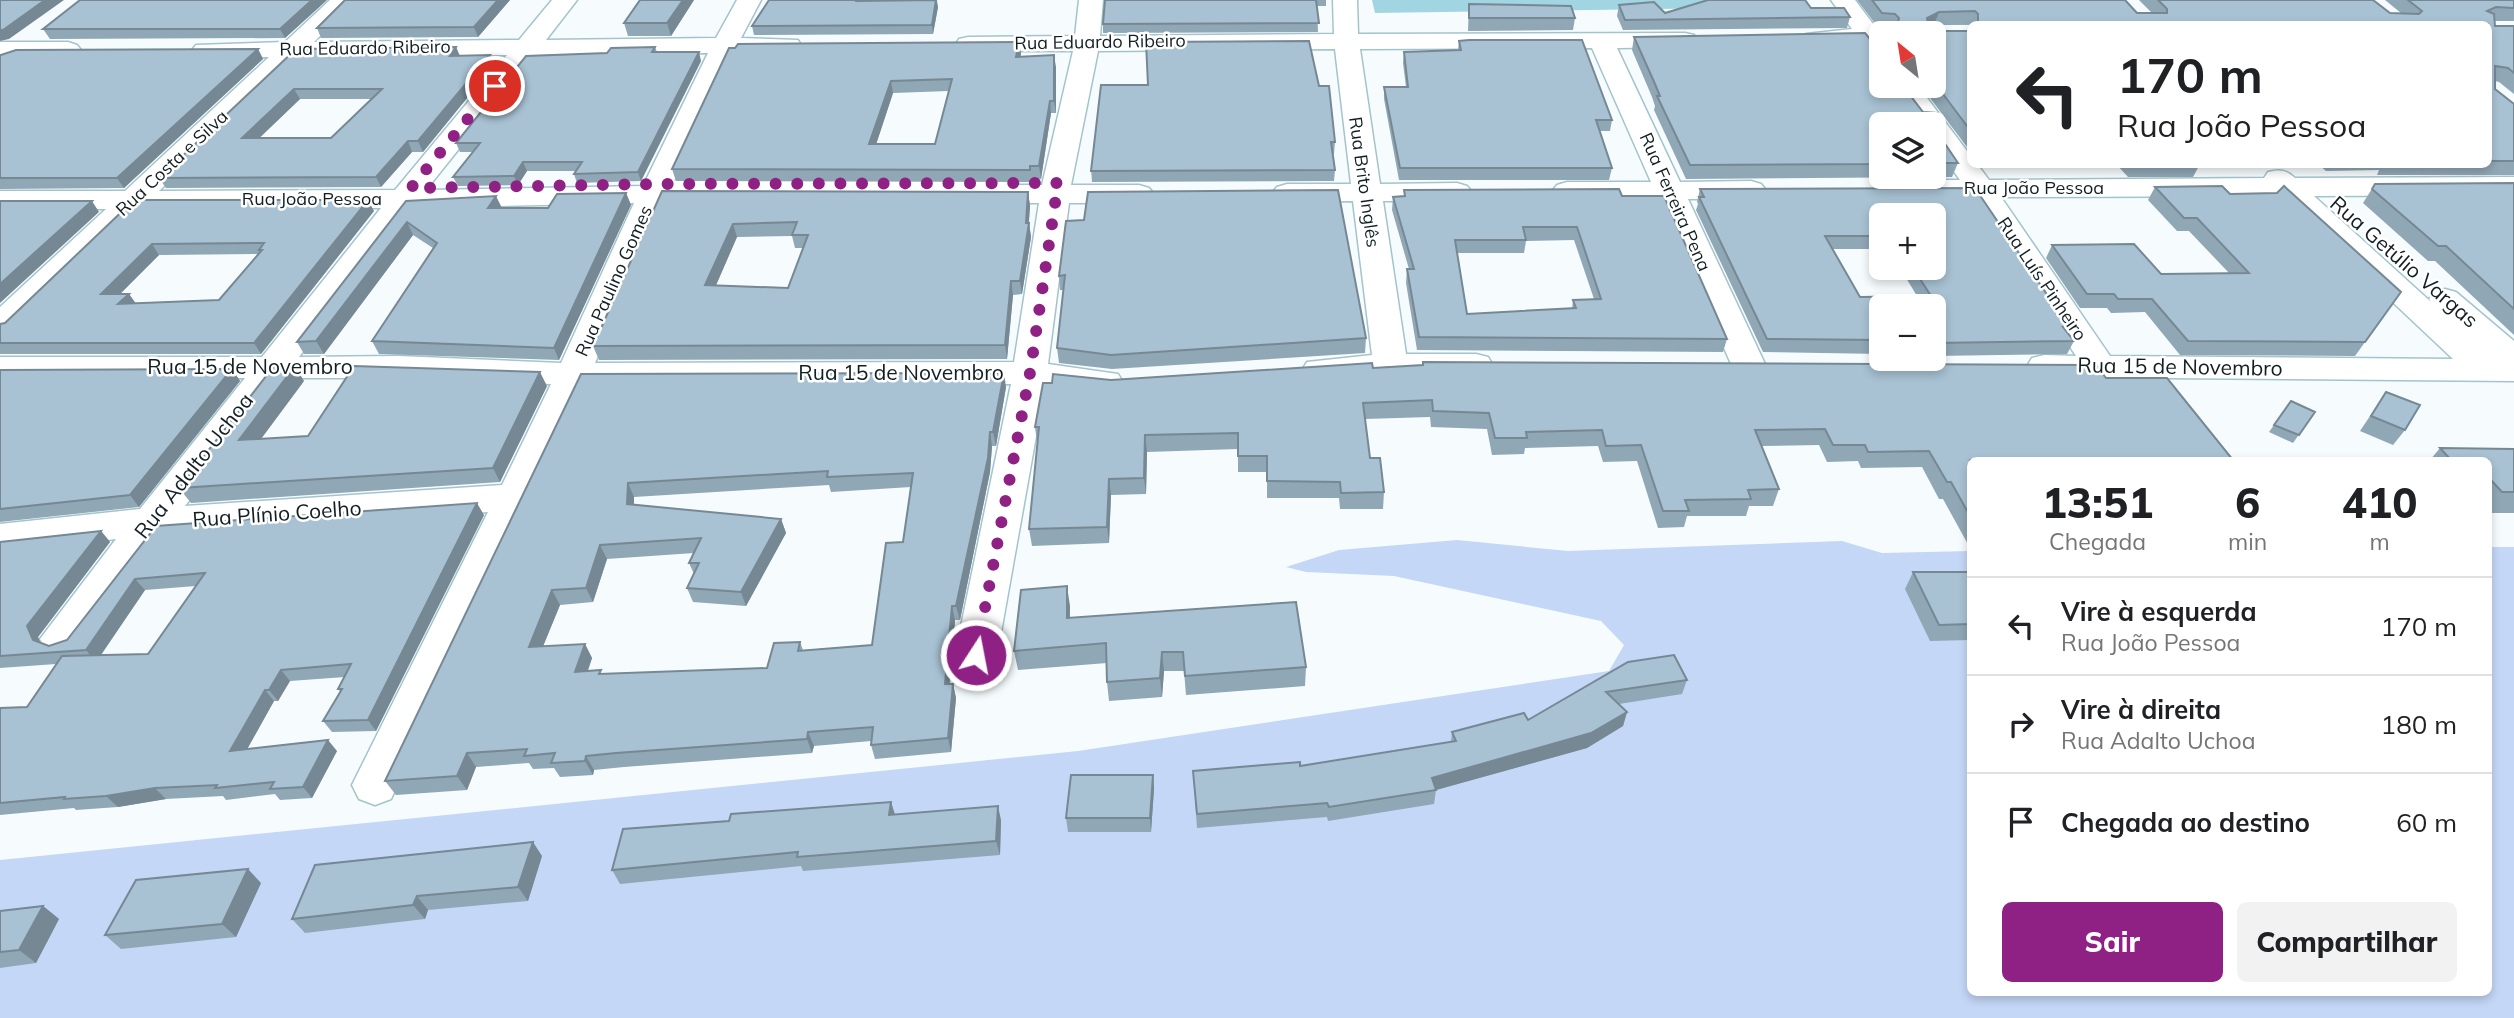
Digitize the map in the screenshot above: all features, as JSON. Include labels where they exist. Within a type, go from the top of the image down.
[{"type":"street","name":"Rua Costa e Silva","points":[[0,325],[344,0]]},
{"type":"street","name":"Rua Adalto Uchoa","points":[[61,639],[407,193],[565,0]]},
{"type":"street","name":"Rua Paulino Gomes","points":[[375,785],[573,374],[654,189],[724,45],[750,0]]},
{"type":"street","points":[[976,655],[1030,373],[1056,188],[1087,42],[1091,0]]},
{"type":"street","name":"Rua Brito Inglês","points":[[1345,0],[1346,41],[1390,364]]},
{"type":"street","points":[[1843,0],[1869,33]]},
{"type":"street","points":[[5,54],[49,25]]},
{"type":"street","points":[[1794,39],[1869,42]]},
{"type":"street","name":"Rua Ferreira Pena","points":[[1601,40],[1747,365]]},
{"type":"street","name":"Rua Eduardo Ribeiro","points":[[947,44],[1712,40]]},
{"type":"street","name":"Rua Eduardo Ribeiro","points":[[183,50],[529,45],[807,45]]},
{"type":"street","points":[[5,54],[85,50]]},
{"type":"street","name":"Rua Luís Pinheiro","points":[[1914,98],[1925,112]]},
{"type":"street","name":"Rua Luís Pinheiro","points":[[1946,141],[2100,366]]},
{"type":"street","name":"Rua João Pessoa","points":[[1946,181],[2514,174]]},
{"type":"street","name":"Rua João Pessoa","points":[[2291,175],[2514,186]]},
{"type":"street","name":"Rua Getúlio Vargas","points":[[2291,175],[2506,370]]},
{"type":"street","name":"Rua João Pessoa","points":[[1946,177],[1975,181]]},
{"type":"street","points":[[1544,185],[1776,183]]},
{"type":"street","points":[[1259,186],[1488,185]]},
{"type":"street","name":"Rua João Pessoa","points":[[0,190],[139,194],[1164,187]]},
{"type":"street","name":"Rua João Pessoa","points":[[0,200],[139,194]]},
{"type":"street","points":[[1294,372],[1390,364],[1513,365]]},
{"type":"street","name":"Rua 15 de Novembro","points":[[2019,366],[2506,370]]},
{"type":"street","name":"Rua 15 de Novembro","points":[[0,368],[398,367],[573,374],[1030,373],[1093,381],[1136,382]]},
{"type":"street","name":"Rua Plínio Coelho","points":[[0,538],[151,522],[513,497]]},
{"type":"shaded area","points":[[1372,0],[1721,0],[1726,8],[1375,13]]},
{"type":"shaded area","points":[[1457,540],[1568,551],[1842,541],[1882,553],[1967,551],[1967,996],[2492,996],[2492,547],[2514,547],[2514,1018],[0,1018],[0,860],[1078,751],[1609,671],[1624,645],[1601,621],[1394,576],[1306,572],[1286,567],[1339,550]]},
{"type":"building","points":[[0,0],[45,0],[0,30]]},
{"type":"building","points":[[80,0],[312,0],[280,29],[43,29]]},
{"type":"building","points":[[345,0],[498,0],[474,27],[317,28]]},
{"type":"building","points":[[640,0],[683,0],[667,23],[624,23]]},
{"type":"building","points":[[769,0],[936,0],[932,25],[752,26]]},
{"type":"building","points":[[1105,0],[1316,0],[1319,23],[1103,24]]},
{"type":"building","points":[[1708,0],[1805,0],[1811,8],[1844,8],[1850,17],[1625,20],[1619,5],[1654,2],[1665,13]]},
{"type":"building","points":[[1872,0],[2125,0],[2137,13],[2167,13],[2167,9],[2158,0],[2373,0],[2390,13],[2419,14],[2422,11],[2408,0],[2514,0],[2514,8],[2496,7],[2487,11],[2494,14],[2495,26],[2514,26],[2514,73],[2508,68],[2495,66],[2495,89],[2514,104],[2514,161],[2492,161],[2492,21],[1978,21],[1975,11],[1939,12],[1927,18],[1928,21],[1898,21],[1895,14],[1882,13]]},
{"type":"building","points":[[1469,4],[1571,6],[1575,18],[1469,18]]},
{"type":"building","points":[[1946,31],[1967,31],[1967,126],[1946,98]]},
{"type":"building","points":[[1865,33],[1869,38],[1869,98],[1912,98],[1923,112],[1869,112],[1869,164],[1690,165],[1657,96],[1660,96],[1634,37]]},
{"type":"building","points":[[1582,40],[1612,120],[1596,120],[1612,168],[1400,168],[1384,87],[1408,87],[1404,52],[1461,50],[1459,41]]},
{"type":"building","points":[[1309,41],[1319,86],[1329,86],[1335,170],[1091,171],[1101,85],[1148,85],[1146,42]]},
{"type":"building","points":[[1019,42],[1016,57],[1054,55],[1054,101],[1050,101],[1039,166],[1030,166],[1030,170],[672,169],[729,48],[735,48],[738,44]],"holes":[[[952,79],[935,144],[869,144],[891,81]]]},
{"type":"building","points":[[456,47],[450,56],[490,55],[418,141],[408,141],[376,177],[159,178],[296,49]],"holes":[[[294,89],[382,89],[331,138],[242,138]]]},
{"type":"building","points":[[655,47],[652,52],[699,52],[638,172],[574,174],[582,162],[523,162],[514,176],[453,177],[480,143],[456,143],[526,56],[607,53],[611,48]]},
{"type":"building","points":[[258,49],[117,178],[0,178],[0,55],[16,50]]},
{"type":"building","points":[[1946,145],[1958,163],[1946,163]]},
{"type":"building","points":[[2514,183],[2514,309],[2446,246],[2438,246],[2372,189],[2375,184]]},
{"type":"building","points":[[2222,186],[2230,194],[2277,193],[2284,186],[2401,292],[2365,342],[2188,341],[2152,299],[2118,299],[2114,294],[2087,294],[2052,245],[2134,244],[2161,274],[2249,273],[2197,218],[2184,218],[2155,187]]},
{"type":"building","points":[[1975,188],[2069,327],[2063,327],[2074,341],[1946,343],[1946,294],[1930,294],[1921,280],[1946,280],[1946,203],[1869,203],[1869,236],[1825,236],[1860,297],[1869,297],[1869,340],[1767,339],[1699,197],[1704,197],[1700,189]]},
{"type":"building","points":[[1619,189],[1622,196],[1664,196],[1727,339],[1419,337],[1407,269],[1414,269],[1393,197],[1405,196],[1404,190]],"holes":[[[1523,227],[1577,227],[1601,299],[1573,300],[1576,308],[1467,314],[1455,240],[1526,240]]]},
{"type":"building","points":[[1338,190],[1366,338],[1111,355],[1057,348],[1065,275],[1059,276],[1066,221],[1084,220],[1088,192]]},
{"type":"building","points":[[662,191],[1028,192],[1026,223],[1029,223],[1020,281],[1011,281],[1005,345],[593,346]],"holes":[[[797,222],[792,235],[808,235],[788,288],[705,285],[733,224]]]},
{"type":"building","points":[[626,193],[554,348],[372,341],[437,243],[407,222],[316,341],[297,342],[406,201],[496,196],[488,208],[548,208],[557,194]]},
{"type":"building","points":[[134,200],[368,200],[254,343],[0,343],[0,324],[5,323]],"holes":[[[264,243],[259,250],[262,250],[219,300],[118,304],[129,294],[101,294],[152,244]]]},
{"type":"building","points":[[0,201],[92,201],[0,284]]},
{"type":"building","points":[[1423,362],[1869,364],[1869,371],[1946,371],[1946,364],[2096,365],[2106,378],[2167,378],[2231,457],[1967,457],[1967,511],[1929,451],[1868,452],[1865,445],[1833,445],[1825,429],[1755,430],[1779,489],[1748,490],[1751,499],[1685,500],[1689,511],[1663,511],[1641,445],[1606,446],[1602,430],[1526,432],[1527,438],[1495,438],[1489,413],[1433,411],[1432,400],[1363,403],[1370,458],[1380,458],[1384,492],[1341,493],[1340,482],[1267,481],[1267,456],[1238,456],[1238,433],[1145,435],[1144,478],[1109,479],[1107,527],[1029,529],[1039,427],[1035,427],[1043,383],[1052,383],[1053,374],[1111,380],[1372,363],[1373,368],[1423,365]]},
{"type":"building","points":[[274,366],[295,366],[239,440],[308,436],[354,366],[540,372],[493,468],[179,488]]},
{"type":"building","points":[[232,369],[130,495],[0,509],[0,370]]},
{"type":"building","points":[[1004,373],[956,606],[952,606],[945,684],[953,684],[948,738],[871,745],[873,727],[808,732],[807,739],[586,756],[585,761],[551,763],[555,753],[524,756],[527,749],[467,753],[457,776],[385,781],[581,374]],"holes":[[[828,471],[827,477],[913,473],[903,542],[886,543],[872,645],[798,651],[800,642],[774,643],[767,668],[599,674],[601,670],[575,672],[585,644],[529,647],[552,590],[586,588],[600,545],[701,538],[689,563],[699,563],[687,588],[741,592],[781,519],[627,504],[628,483]]]},
{"type":"building","points":[[2386,392],[2420,405],[2405,430],[2371,416]]},
{"type":"building","points":[[2291,401],[2315,412],[2299,435],[2274,425]]},
{"type":"building","points":[[2440,448],[2514,449],[2514,492],[2502,492],[2492,481],[2492,457],[2448,457]]},
{"type":"building","points":[[477,503],[368,720],[323,721],[342,689],[338,689],[351,664],[281,670],[269,690],[265,690],[230,751],[328,740],[303,787],[270,789],[274,782],[215,788],[217,785],[155,788],[106,796],[0,803],[0,708],[27,707],[62,656],[148,654],[205,573],[135,579],[86,650],[0,656],[0,542],[101,531],[27,626],[33,640],[49,646],[67,640],[156,526]]},
{"type":"building","points":[[1913,572],[1967,572],[1967,624],[1939,625]]},
{"type":"building","points":[[1067,586],[1067,618],[1296,602],[1306,667],[1185,676],[1183,652],[1162,652],[1160,678],[1107,682],[1106,643],[1014,651],[1021,590]]},
{"type":"building","points":[[1674,655],[1687,680],[1606,692],[1627,712],[1591,733],[1432,778],[1436,790],[1329,807],[1327,803],[1197,814],[1193,771],[1300,762],[1300,766],[1456,741],[1452,732],[1524,713],[1528,720],[1628,662]]},
{"type":"building","points":[[1071,775],[1153,775],[1150,818],[1066,818]]},
{"type":"building","points":[[891,802],[889,815],[998,806],[996,841],[797,857],[798,852],[612,870],[623,829],[729,821],[731,814]]},
{"type":"building","points":[[533,842],[518,887],[417,896],[413,905],[292,919],[315,865]]},
{"type":"building","points":[[248,869],[222,924],[105,935],[136,880]]},
{"type":"building","points":[[43,906],[19,950],[0,952],[0,911]]},
{"type":"route","points":[[495,86],[411,188],[1058,183],[1030,373],[976,655]]}]
